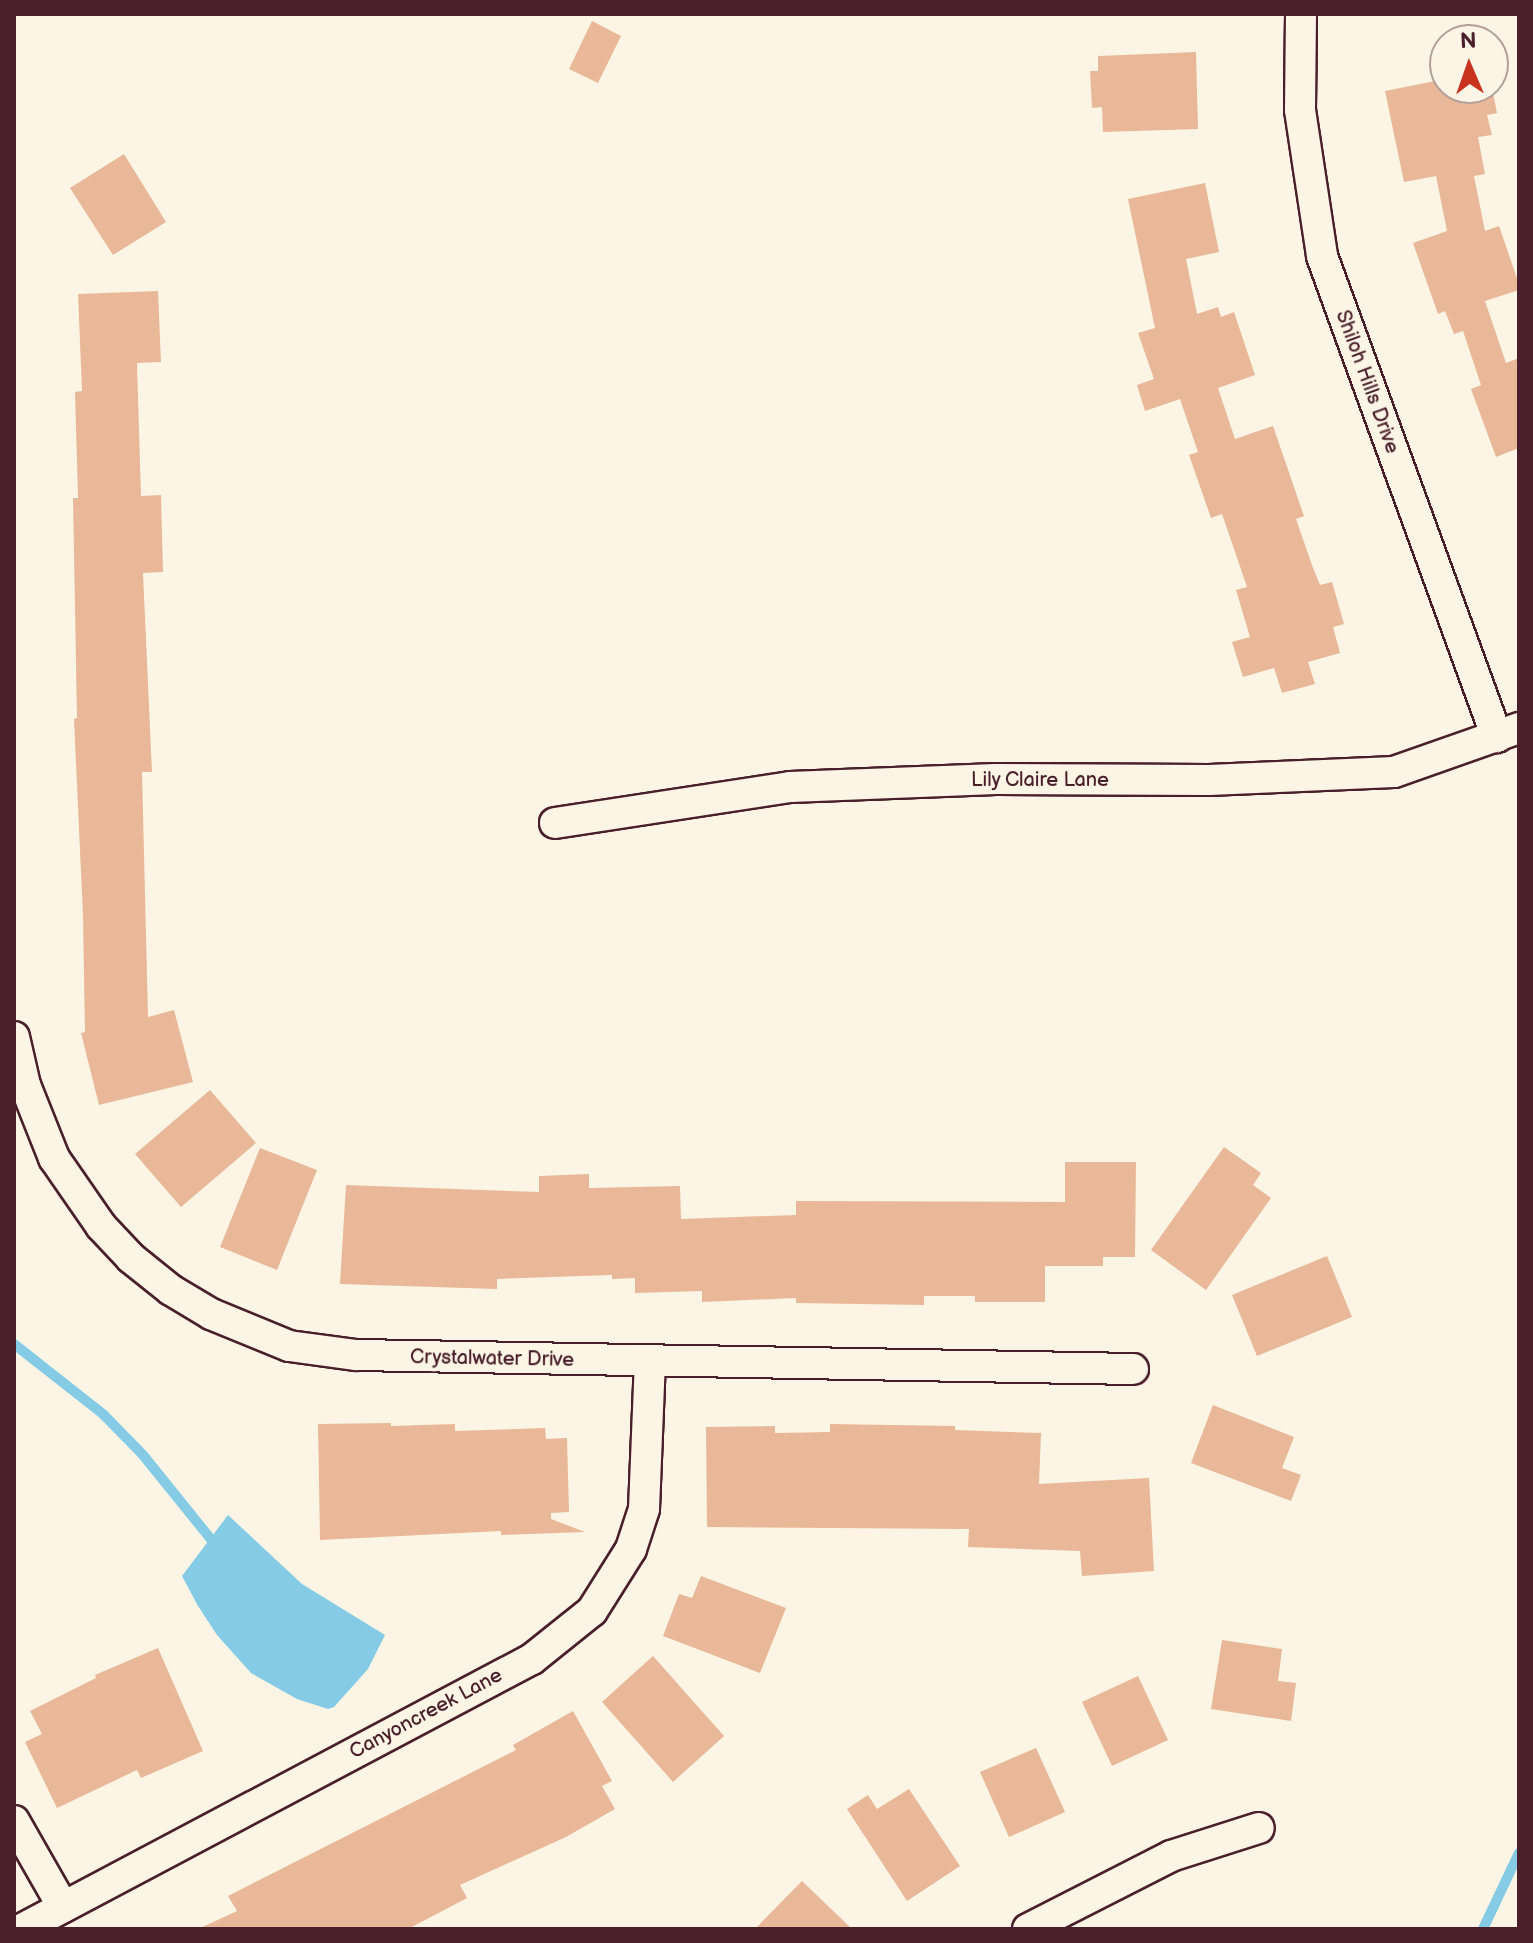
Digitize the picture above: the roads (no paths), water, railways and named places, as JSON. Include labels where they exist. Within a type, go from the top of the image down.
[{"type":"street","name":"Shiloh Hills Drive","points":[[1301,14],[1300,110],[1322,256],[1508,732]]},
{"type":"street","name":"Lily Claire Lane","points":[[555,823],[790,787],[996,779],[1209,780],[1394,772],[1508,732]]},
{"type":"street","name":"Crystalwater Drive","points":[[14,1037],[38,1121],[74,1191],[131,1258],[171,1290],[211,1314],[289,1346],[356,1355],[1133,1369]]},
{"type":"street","name":"Canyoncreek Lane","points":[[22,1929],[532,1659],[560,1640],[592,1611],[631,1549],[644,1509],[650,1362]]},
{"type":"street","points":[[14,1821],[63,1907]]},
{"type":"street","points":[[1028,1929],[1171,1856],[1259,1828]]},
{"type":"water","points":[[228,1515],[302,1584],[385,1635],[368,1669],[334,1707],[328,1709],[297,1699],[251,1673],[217,1635],[198,1606],[182,1576]]},
{"type":"waterway","points":[[14,1344],[103,1414],[143,1455],[218,1548]]},
{"type":"waterway","points":[[1483,1929],[1519,1853]]}]
